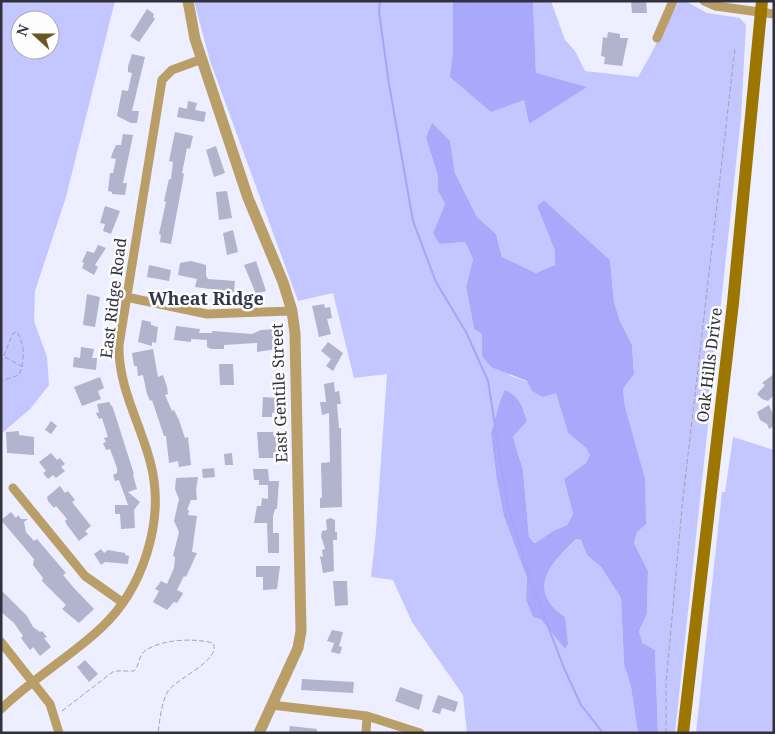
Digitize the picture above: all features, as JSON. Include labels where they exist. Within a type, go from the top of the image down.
[{"type":"main road","name":"Oak Hills Drive","points":[[683,733],[733,303],[761,7]]},
{"type":"street","name":"East Gentile Street","points":[[188,1],[195,39],[248,198],[283,282],[292,311],[295,333],[301,631],[298,648],[259,733]]},
{"type":"street","points":[[657,38],[673,1]]},
{"type":"street","points":[[704,1],[715,6],[761,7],[774,14]]},
{"type":"street","name":"East Ridge Road","points":[[1,709],[102,628],[122,602],[141,572],[154,528],[155,508],[151,465],[120,367],[119,345],[162,80],[172,70],[202,59]]},
{"type":"street","points":[[126,297],[207,314],[292,311]]},
{"type":"street","points":[[13,488],[85,576],[122,602]]},
{"type":"street","points":[[1,642],[50,704],[59,733]]},
{"type":"street","points":[[271,705],[367,716],[420,733]]},
{"type":"street","points":[[366,733],[367,716]]},
{"type":"path","points":[[666,733],[666,684],[681,516],[735,48]]},
{"type":"path","points":[[1,363],[13,333],[16,332],[20,340],[23,367],[18,375],[1,381]]},
{"type":"path","points":[[4,356],[23,367]]},
{"type":"path","points":[[62,711],[114,671],[134,671],[145,651],[157,645],[183,641],[213,643],[213,652],[208,659],[168,691],[158,733]]},
{"type":"shaded area","points":[[1,1],[115,1],[66,197],[35,291],[34,321],[47,357],[49,385],[30,409],[1,434]]},
{"type":"shaded area","points":[[194,1],[453,1],[451,77],[524,100],[529,124],[586,87],[536,74],[533,3],[531,1],[551,1],[565,40],[575,51],[585,71],[638,77],[678,2],[685,1],[707,13],[740,18],[746,25],[741,117],[675,733],[658,733],[655,650],[641,643],[639,631],[647,614],[648,571],[634,543],[637,532],[623,389],[634,374],[632,345],[620,321],[614,302],[610,260],[544,200],[537,206],[555,251],[555,265],[536,273],[502,257],[496,234],[477,217],[455,173],[450,141],[426,138],[438,176],[438,191],[445,204],[433,233],[439,244],[465,242],[473,259],[466,287],[474,329],[482,334],[482,356],[511,376],[556,392],[568,433],[586,448],[590,455],[586,463],[564,479],[573,514],[567,525],[555,530],[536,543],[529,537],[523,470],[513,437],[527,421],[524,410],[500,401],[491,435],[496,474],[513,538],[527,578],[526,599],[565,648],[565,617],[553,607],[544,587],[546,577],[558,558],[576,539],[581,540],[587,555],[601,567],[621,598],[624,664],[631,687],[638,733],[467,733],[463,695],[412,622],[393,580],[371,577],[387,374],[354,378],[333,293],[298,301],[210,61]]},
{"type":"shaded area","points":[[453,1],[533,2],[536,73],[587,87],[529,124],[524,100],[491,112],[450,77],[453,50]]},
{"type":"shaded area","points":[[432,123],[450,141],[455,173],[477,217],[496,234],[502,257],[536,273],[555,265],[555,251],[537,206],[544,200],[610,260],[614,302],[620,321],[632,345],[634,374],[623,389],[625,407],[645,479],[646,524],[637,532],[634,543],[648,571],[647,614],[639,631],[642,643],[655,650],[658,733],[638,733],[631,687],[624,664],[621,598],[601,567],[587,555],[581,540],[576,539],[558,558],[546,577],[544,587],[553,607],[565,617],[568,644],[565,649],[541,619],[533,617],[526,599],[527,578],[504,516],[491,434],[505,390],[514,395],[520,403],[527,421],[513,437],[523,470],[529,537],[535,543],[555,530],[567,525],[573,514],[564,479],[586,463],[590,455],[586,448],[568,433],[556,393],[543,397],[532,391],[527,381],[491,367],[482,356],[482,334],[474,329],[466,287],[473,259],[465,242],[439,244],[433,233],[445,204],[438,191],[438,176],[426,138]]},
{"type":"shaded area","points":[[733,437],[774,450],[774,733],[696,733],[722,492],[725,492]]},
{"type":"building","points":[[631,1],[646,1],[647,13],[632,13]]},
{"type":"building","points":[[147,9],[154,14],[153,17],[155,19],[139,42],[130,36]]},
{"type":"building","points":[[608,32],[620,34],[620,38],[628,38],[622,66],[604,64],[605,57],[601,56],[603,37],[607,38]]},
{"type":"building","points":[[132,54],[145,57],[132,111],[139,111],[137,123],[131,123],[117,116],[122,90],[128,91],[132,73],[128,72],[128,66]]},
{"type":"building","points":[[188,101],[197,103],[195,110],[206,112],[204,122],[177,117],[179,107],[187,109]]},
{"type":"building","points":[[175,132],[193,136],[190,149],[187,148],[171,244],[160,242],[161,235],[159,234],[166,202],[164,201],[169,179],[171,179],[173,162],[169,161]]},
{"type":"building","points":[[123,134],[133,135],[123,183],[127,183],[125,195],[112,194],[112,192],[108,191],[110,173],[113,173],[116,159],[111,158],[112,154],[116,145],[121,145]]},
{"type":"building","points":[[216,146],[225,173],[214,177],[206,150]]},
{"type":"building","points":[[227,191],[232,218],[219,220],[216,192]]},
{"type":"building","points":[[105,206],[120,211],[111,234],[103,231],[105,224],[100,223]]},
{"type":"building","points":[[233,230],[238,252],[227,255],[223,233]]},
{"type":"building","points":[[98,245],[106,248],[95,265],[98,267],[94,275],[82,268],[84,263],[82,262],[87,251],[94,253]]},
{"type":"building","points":[[191,261],[206,265],[206,276],[208,279],[235,281],[234,292],[195,287],[197,279],[178,275],[180,263]]},
{"type":"building","points":[[256,261],[266,291],[256,294],[244,265]]},
{"type":"building","points":[[149,265],[171,270],[169,281],[147,277]]},
{"type":"building","points":[[87,294],[100,297],[95,327],[83,325]]},
{"type":"building","points":[[324,304],[325,308],[330,307],[332,318],[327,319],[331,334],[319,337],[312,306]]},
{"type":"building","points":[[142,320],[151,322],[151,325],[158,327],[156,343],[152,342],[152,346],[138,342]]},
{"type":"building","points":[[176,326],[200,329],[199,333],[212,333],[212,331],[252,334],[261,330],[277,329],[277,349],[257,352],[257,343],[224,345],[224,349],[211,349],[207,347],[207,340],[191,339],[191,342],[174,340]]},
{"type":"building","points":[[328,342],[343,353],[333,371],[326,366],[331,359],[321,351]]},
{"type":"building","points":[[81,347],[94,349],[92,358],[97,358],[96,370],[73,367],[74,357],[80,358]]},
{"type":"building","points":[[153,349],[158,377],[163,375],[167,387],[168,394],[165,395],[172,411],[174,410],[179,420],[185,438],[188,437],[191,465],[179,467],[178,461],[169,463],[166,436],[164,436],[152,400],[150,401],[147,394],[143,375],[138,376],[137,366],[134,366],[132,353]]},
{"type":"building","points":[[219,364],[233,364],[234,385],[220,385]]},
{"type":"building","points":[[774,374],[774,395],[768,401],[762,399],[757,394],[765,385],[762,383]]},
{"type":"building","points":[[100,377],[104,388],[98,391],[101,399],[82,406],[74,387]]},
{"type":"building","points":[[334,382],[335,392],[339,391],[341,404],[337,404],[339,428],[341,428],[342,507],[320,508],[320,498],[322,498],[321,463],[330,462],[329,413],[322,415],[320,402],[326,402],[324,384]]},
{"type":"building","points":[[263,397],[278,398],[277,412],[272,413],[272,417],[262,417]]},
{"type":"building","points":[[109,402],[113,408],[134,474],[137,489],[128,492],[140,502],[134,510],[135,528],[121,529],[120,514],[115,514],[115,505],[128,505],[119,480],[115,481],[113,475],[117,473],[117,468],[110,449],[106,450],[103,443],[106,442],[104,438],[108,437],[102,418],[99,419],[96,413],[99,412],[97,404]]},
{"type":"building","points":[[769,405],[774,417],[774,426],[769,429],[767,424],[760,420],[757,412]]},
{"type":"building","points":[[51,421],[57,426],[51,434],[45,430]]},
{"type":"building","points":[[19,431],[19,435],[34,437],[34,455],[7,453],[6,432]]},
{"type":"building","points":[[257,432],[277,432],[276,458],[259,458]]},
{"type":"building","points":[[51,453],[57,460],[60,458],[65,464],[61,467],[65,471],[56,478],[53,475],[48,479],[43,473],[46,471],[39,462]]},
{"type":"building","points":[[232,453],[233,465],[225,465],[224,454]]},
{"type":"building","points":[[214,468],[215,477],[203,478],[202,469]]},
{"type":"building","points":[[253,469],[268,469],[269,481],[279,481],[277,509],[275,509],[273,516],[273,533],[279,533],[279,553],[268,553],[267,523],[254,523],[257,506],[261,506],[262,498],[268,499],[268,485],[259,485],[259,480],[254,480]]},
{"type":"building","points":[[198,477],[197,500],[191,500],[187,510],[189,510],[188,515],[197,516],[192,552],[197,553],[186,577],[184,576],[177,590],[183,593],[181,597],[177,603],[174,602],[167,610],[153,602],[159,591],[155,589],[161,581],[167,584],[174,568],[175,557],[173,556],[179,532],[174,521],[179,499],[175,489],[176,478]]},
{"type":"building","points":[[60,486],[65,493],[68,491],[75,500],[72,502],[91,526],[85,531],[88,534],[79,541],[67,525],[65,521],[67,519],[56,506],[54,508],[48,501],[47,497]]},
{"type":"building","points":[[11,512],[16,518],[18,515],[21,519],[28,519],[24,522],[26,532],[34,541],[37,539],[66,573],[63,575],[94,609],[79,623],[62,609],[66,605],[42,581],[43,578],[33,565],[34,559],[1,520]]},
{"type":"building","points":[[330,518],[335,520],[335,532],[337,532],[337,540],[333,540],[334,571],[323,573],[320,556],[323,557],[322,550],[325,549],[321,536],[322,531],[327,530],[326,520]]},
{"type":"building","points":[[101,549],[104,553],[108,550],[125,553],[125,555],[129,556],[128,564],[105,562],[101,565],[94,554]]},
{"type":"building","points":[[256,566],[280,566],[277,589],[263,590],[263,577],[256,577]]},
{"type":"building","points":[[333,581],[347,581],[348,605],[335,606]]},
{"type":"building","points":[[1,590],[27,616],[33,627],[40,632],[42,631],[47,637],[44,638],[51,647],[40,656],[33,647],[30,650],[21,638],[23,636],[14,623],[1,612]]},
{"type":"building","points":[[332,630],[343,632],[339,646],[342,647],[340,654],[331,652],[334,643],[327,641]]},
{"type":"building","points":[[85,660],[98,674],[89,682],[77,667]]},
{"type":"building","points":[[302,679],[354,682],[353,693],[301,690]]},
{"type":"building","points":[[400,687],[423,695],[419,710],[395,701]]},
{"type":"building","points":[[438,695],[458,702],[455,712],[442,708],[440,714],[432,712]]},
{"type":"building","points":[[290,726],[317,729],[317,733],[289,733]]},
{"type":"waterway","points":[[380,1],[379,12],[389,84],[413,221],[436,282],[466,332],[488,381],[508,507],[532,585],[564,668],[581,705],[603,733]]},
{"type":"district","name":"Wheat Ridge","points":[[206,298]]}]
